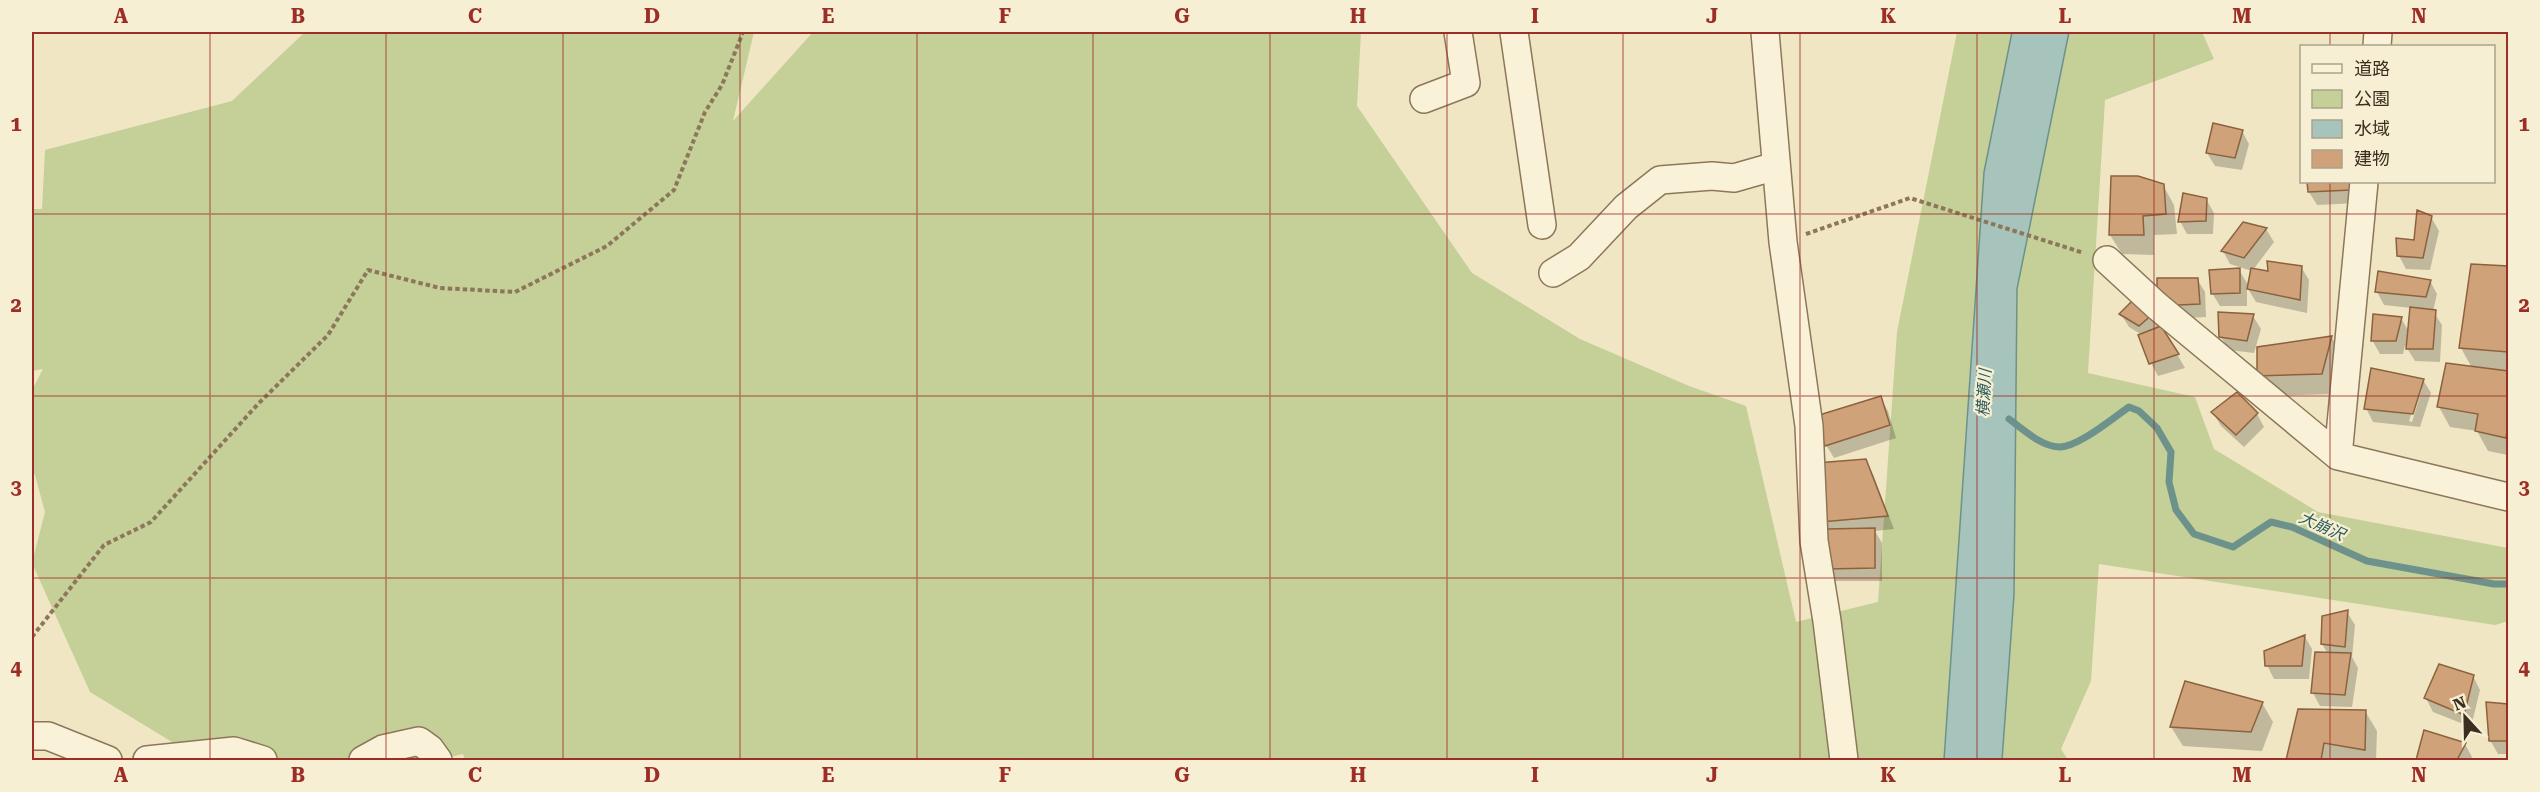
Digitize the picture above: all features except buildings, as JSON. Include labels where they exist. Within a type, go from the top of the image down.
[{"type":"street","points":[[1424,99],[1466,83],[1458,32]]},
{"type":"street","points":[[1514,32],[1542,225]]},
{"type":"street","points":[[1765,32],[1783,242],[1809,426],[1814,540],[1830,644],[1844,760]]},
{"type":"street","points":[[1553,273],[1579,256],[1626,207],[1660,180],[1712,176],[1734,178],[1776,166]]},
{"type":"street","points":[[2338,456],[2364,183]]},
{"type":"street","points":[[2107,260],[2157,306],[2338,456],[2508,497]]},
{"type":"street","points":[[32,736],[48,736],[108,760]]},
{"type":"street","points":[[363,760],[383,749],[419,741],[430,749],[438,760]]},
{"type":"street","points":[[147,760],[234,751],[263,760]]},
{"type":"path","points":[[32,637],[104,545],[151,522],[258,404],[328,334],[368,270],[440,288],[515,292],[607,246],[674,190],[705,112],[722,85],[743,32]]},
{"type":"path","points":[[1783,242],[1910,198],[2107,260]]},
{"type":"green space","points":[[305,32],[754,32],[733,121],[813,32],[1361,32],[1357,106],[1472,273],[1580,339],[1689,386],[1746,406],[1796,622],[1878,602],[1897,332],[1957,32],[2202,32],[2214,59],[2105,100],[2088,373],[2195,397],[2214,449],[2318,512],[2508,548],[2508,621],[2495,625],[2099,564],[2091,681],[2061,749],[2068,760],[465,760],[463,754],[437,760],[211,760],[195,756],[90,692],[32,563],[45,512],[32,469],[32,390],[43,369],[32,371],[32,209],[42,209],[45,150],[232,101]]},
{"type":"water","name":"横瀬川","points":[[2012,32],[2069,32],[2017,289],[2014,595],[2002,760],[1944,760],[1984,172]]},
{"type":"waterway","name":"大崩沢","points":[[2009,419],[2045,444],[2059,447],[2085,438],[2129,407],[2139,411],[2157,428],[2171,452],[2169,482],[2176,510],[2194,534],[2233,547],[2271,522],[2292,527],[2367,561],[2494,584],[2508,584]]}]
